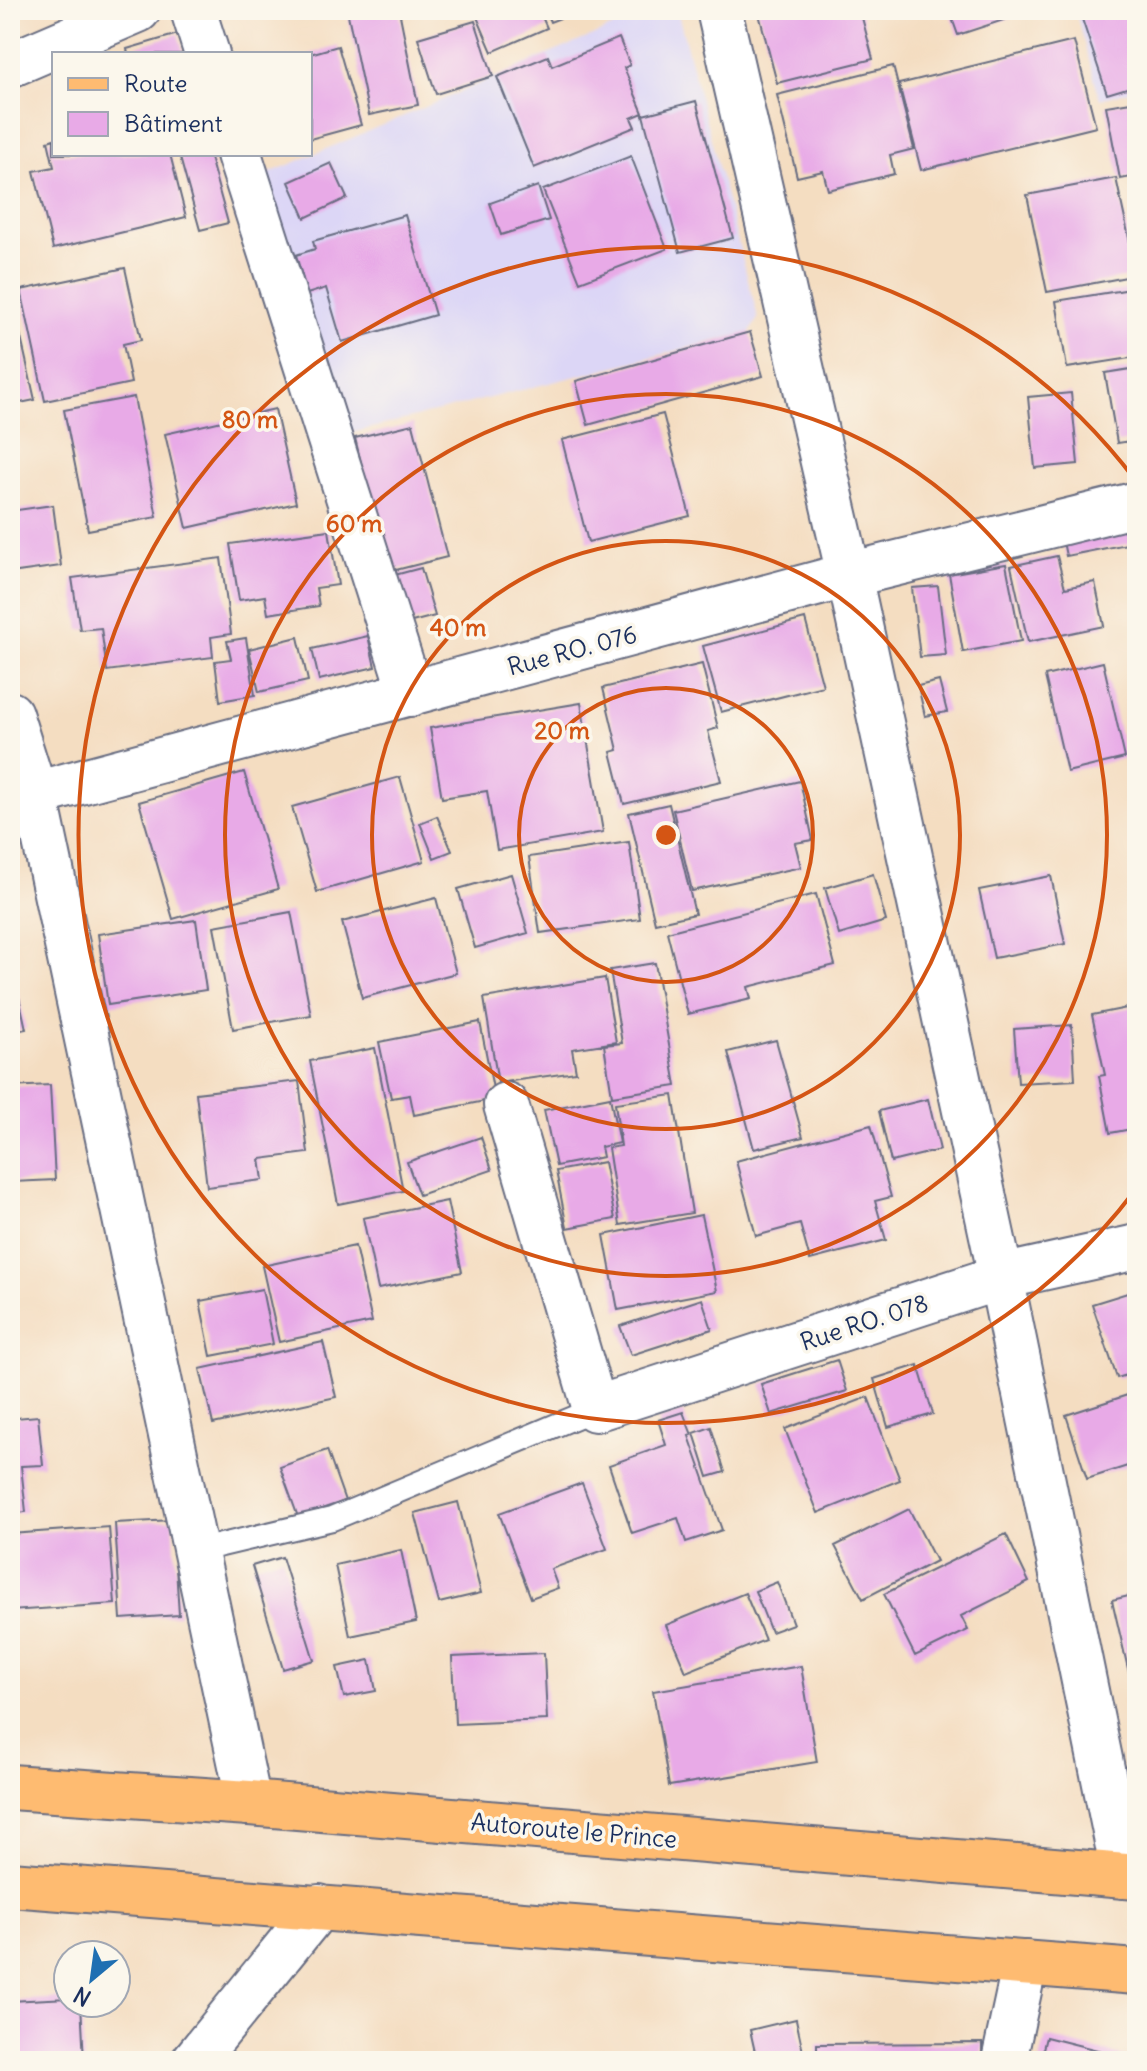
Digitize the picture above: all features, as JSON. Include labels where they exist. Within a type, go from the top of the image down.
[{"type":"main road","name":"Autoroute le Prince","points":[[10,1787],[249,1803],[1131,1876]]},
{"type":"main road","points":[[10,1884],[1137,1972]]},
{"type":"street","points":[[10,65],[138,10]]},
{"type":"street","points":[[193,10],[206,52]]},
{"type":"street","points":[[719,10],[849,575],[1131,1876]]},
{"type":"street","points":[[240,156],[411,694]]},
{"type":"street","name":"Rue RO. 076","points":[[23,800],[849,575],[1137,504]]},
{"type":"street","points":[[10,714],[23,800],[196,1551],[249,1803]]},
{"type":"street","points":[[506,1105],[595,1409]]},
{"type":"street","name":"Rue RO. 078","points":[[595,1409],[1001,1277],[1137,1247]]},
{"type":"street","points":[[194,2061],[319,1907]]},
{"type":"street","points":[[1004,2061],[1025,1963]]},
{"type":"lane","points":[[196,1551],[332,1519],[595,1409]]},
{"type":"shaded area","points":[[653,10],[677,10],[758,318],[750,332],[344,435],[265,175]]},
{"type":"shaded area","points":[[1075,10],[1137,10],[1137,89],[1100,99]]},
{"type":"building","points":[[347,10],[399,10],[418,105],[369,115]]},
{"type":"building","points":[[474,10],[539,10],[547,28],[492,52]]},
{"type":"building","points":[[545,10],[581,10],[550,22]]},
{"type":"building","points":[[758,10],[860,10],[873,59],[777,83]]},
{"type":"building","points":[[949,10],[1031,10],[1031,11],[958,35]]},
{"type":"building","points":[[1079,10],[1137,10],[1137,85],[1107,94]]},
{"type":"building","points":[[475,21],[493,76],[436,94],[418,38]]},
{"type":"building","points":[[178,34],[183,52],[128,52],[127,49]]},
{"type":"building","points":[[619,38],[630,65],[624,68],[643,113],[631,118],[635,127],[534,168],[497,77],[548,56],[552,66]]},
{"type":"building","points":[[1074,41],[1096,127],[921,170],[899,84]]},
{"type":"building","points":[[338,46],[361,125],[312,138],[312,53]]},
{"type":"building","points":[[893,66],[914,149],[890,155],[894,174],[828,190],[823,171],[797,177],[777,95]]},
{"type":"building","points":[[696,101],[733,238],[680,252],[643,115]]},
{"type":"building","points":[[1137,101],[1137,176],[1120,179],[1106,106]]},
{"type":"building","points":[[52,140],[52,156],[171,156],[186,217],[53,249],[34,171],[54,167],[48,141]]},
{"type":"building","points":[[180,156],[210,156],[228,223],[200,230]]},
{"type":"building","points":[[631,156],[667,249],[580,282],[543,190]]},
{"type":"building","points":[[331,163],[347,198],[305,218],[289,182]]},
{"type":"building","points":[[1116,178],[1137,275],[1047,292],[1027,195]]},
{"type":"building","points":[[538,186],[549,220],[501,235],[490,203]]},
{"type":"building","points":[[405,215],[435,315],[342,342],[326,288],[307,294],[296,255],[315,249],[313,241]]},
{"type":"building","points":[[125,268],[141,340],[123,344],[131,383],[45,401],[21,290]]},
{"type":"building","points":[[1137,288],[1137,357],[1067,368],[1056,301]]},
{"type":"building","points":[[10,289],[35,400],[10,405]]},
{"type":"building","points":[[750,332],[763,376],[588,425],[576,381]]},
{"type":"building","points":[[1137,368],[1137,440],[1117,443],[1105,373]]},
{"type":"building","points":[[1071,393],[1078,464],[1035,468],[1028,397]]},
{"type":"building","points":[[134,397],[157,517],[88,530],[64,410]]},
{"type":"building","points":[[275,409],[296,503],[187,528],[165,434]]},
{"type":"building","points":[[663,414],[690,516],[588,542],[562,440]]},
{"type":"building","points":[[413,424],[447,557],[388,572],[355,438]]},
{"type":"building","points":[[53,505],[61,566],[10,573],[10,511]]},
{"type":"building","points":[[1137,512],[1137,542],[1066,556],[1060,527]]},
{"type":"building","points":[[329,530],[338,585],[316,588],[319,606],[268,614],[265,596],[239,600],[230,544]]},
{"type":"building","points":[[1057,556],[1065,588],[1095,582],[1104,626],[1028,642],[1011,566]]},
{"type":"building","points":[[221,558],[231,634],[211,637],[213,657],[107,671],[101,628],[80,630],[72,578]]},
{"type":"building","points":[[1006,564],[1021,641],[963,652],[949,574]]},
{"type":"building","points":[[421,568],[435,616],[404,624],[391,576]]},
{"type":"building","points":[[938,586],[946,655],[920,657],[912,588]]},
{"type":"building","points":[[805,619],[823,686],[721,712],[703,646]]},
{"type":"building","points":[[368,636],[375,667],[319,680],[312,649]]},
{"type":"building","points":[[298,637],[308,681],[259,692],[249,649]]},
{"type":"building","points":[[246,638],[255,695],[220,701],[215,661],[231,659],[227,641]]},
{"type":"building","points":[[1103,662],[1125,758],[1067,772],[1045,676]]},
{"type":"building","points":[[702,664],[718,728],[708,731],[721,781],[624,804],[611,752],[618,750],[603,688]]},
{"type":"building","points":[[939,681],[947,712],[925,716],[918,686]]},
{"type":"building","points":[[581,703],[603,832],[497,850],[487,791],[442,798],[430,728]]},
{"type":"building","points":[[244,772],[278,889],[173,919],[139,802]]},
{"type":"building","points":[[400,777],[424,861],[317,892],[292,807]]},
{"type":"building","points":[[800,781],[813,840],[795,843],[801,867],[692,891],[673,810]]},
{"type":"building","points":[[669,804],[695,914],[655,923],[629,813]]},
{"type":"building","points":[[437,816],[452,851],[434,858],[420,823]]},
{"type":"building","points":[[629,842],[640,919],[540,933],[529,857]]},
{"type":"building","points":[[511,874],[528,933],[475,948],[458,889]]},
{"type":"building","points":[[873,874],[886,921],[839,935],[825,888]]},
{"type":"building","points":[[1051,876],[1065,944],[994,958],[979,890]]},
{"type":"building","points":[[816,894],[835,965],[748,987],[751,999],[688,1014],[667,932]]},
{"type":"building","points":[[436,898],[456,973],[362,998],[342,922]]},
{"type":"building","points":[[291,912],[311,1015],[233,1029],[214,926]]},
{"type":"building","points":[[196,920],[206,990],[108,1005],[98,934]]},
{"type":"building","points":[[10,956],[26,1029],[10,1032]]},
{"type":"building","points":[[655,963],[676,1086],[612,1096],[604,1045],[622,1043],[610,970]]},
{"type":"building","points":[[605,978],[616,1042],[572,1049],[576,1072],[498,1083],[484,998]]},
{"type":"building","points":[[1137,1006],[1137,1128],[1110,1133],[1099,1076],[1105,1075],[1092,1015]]},
{"type":"building","points":[[480,1022],[495,1099],[414,1115],[410,1095],[391,1098],[379,1042]]},
{"type":"building","points":[[1072,1025],[1075,1080],[1018,1083],[1014,1029]]},
{"type":"building","points":[[776,1040],[803,1137],[754,1149],[728,1052]]},
{"type":"building","points":[[375,1048],[403,1191],[338,1204],[310,1061]]},
{"type":"building","points":[[299,1081],[308,1153],[260,1159],[263,1180],[207,1187],[196,1093]]},
{"type":"building","points":[[50,1085],[55,1180],[13,1182],[10,1087]]},
{"type":"building","points":[[673,1095],[692,1213],[620,1225],[608,1148],[621,1146],[615,1103]]},
{"type":"building","points":[[610,1097],[619,1143],[601,1147],[603,1157],[556,1166],[544,1110]]},
{"type":"building","points":[[928,1099],[940,1150],[891,1162],[879,1111]]},
{"type":"building","points":[[871,1125],[891,1197],[875,1201],[886,1240],[810,1260],[800,1224],[756,1236],[736,1161]]},
{"type":"building","points":[[481,1137],[492,1170],[419,1195],[407,1162]]},
{"type":"building","points":[[604,1162],[615,1219],[567,1228],[556,1171]]},
{"type":"building","points":[[447,1201],[462,1272],[378,1289],[363,1218]]},
{"type":"building","points":[[701,1215],[717,1291],[618,1310],[604,1235]]},
{"type":"building","points":[[355,1246],[372,1322],[279,1342],[262,1266]]},
{"type":"building","points":[[262,1289],[273,1344],[211,1356],[200,1301]]},
{"type":"building","points":[[1137,1290],[1137,1372],[1117,1378],[1092,1304]]},
{"type":"building","points":[[702,1299],[712,1329],[631,1355],[620,1326]]},
{"type":"building","points":[[323,1342],[336,1397],[213,1424],[200,1369]]},
{"type":"building","points":[[837,1360],[847,1391],[771,1414],[761,1384]]},
{"type":"building","points":[[918,1365],[933,1414],[888,1427],[874,1379]]},
{"type":"building","points":[[10,1380],[16,1418],[38,1416],[43,1465],[21,1466],[26,1512],[10,1514]]},
{"type":"building","points":[[1137,1392],[1137,1463],[1087,1479],[1066,1415]]},
{"type":"building","points":[[868,1397],[900,1480],[818,1513],[785,1429]]},
{"type":"building","points":[[683,1412],[722,1530],[686,1542],[678,1518],[632,1533],[609,1465],[666,1445],[658,1420]]},
{"type":"building","points":[[711,1427],[725,1472],[708,1477],[694,1433]]},
{"type":"building","points":[[327,1450],[345,1501],[298,1517],[280,1467]]},
{"type":"building","points":[[582,1483],[607,1549],[551,1569],[558,1588],[531,1598],[499,1513]]},
{"type":"building","points":[[458,1502],[481,1593],[439,1603],[415,1513]]},
{"type":"building","points":[[909,1509],[936,1561],[863,1599],[835,1546]]},
{"type":"building","points":[[173,1520],[179,1615],[121,1619],[115,1523]]},
{"type":"building","points":[[109,1527],[115,1604],[10,1611],[10,1534]]},
{"type":"building","points":[[1006,1534],[1029,1582],[961,1616],[968,1630],[915,1656],[884,1594]]},
{"type":"building","points":[[401,1550],[416,1622],[350,1636],[335,1565]]},
{"type":"building","points":[[282,1557],[314,1660],[283,1669],[252,1566]]},
{"type":"building","points":[[777,1582],[793,1624],[771,1632],[755,1591]]},
{"type":"building","points":[[745,1593],[765,1640],[686,1672],[666,1625]]},
{"type":"building","points":[[1137,1594],[1137,1672],[1129,1673],[1112,1600]]},
{"type":"building","points":[[544,1653],[547,1720],[455,1724],[452,1657]]},
{"type":"building","points":[[370,1660],[376,1691],[344,1697],[337,1667]]},
{"type":"building","points":[[801,1666],[817,1762],[669,1786],[653,1691]]},
{"type":"building","points":[[52,1999],[52,2019],[82,2019],[84,2061],[10,2061],[10,2001]]},
{"type":"building","points":[[796,2019],[805,2061],[757,2061],[750,2030]]},
{"type":"building","points":[[1046,2037],[1137,2060],[1040,2061]]},
{"type":"building","points":[[982,2043],[982,2061],[817,2061],[817,2044]]}]
